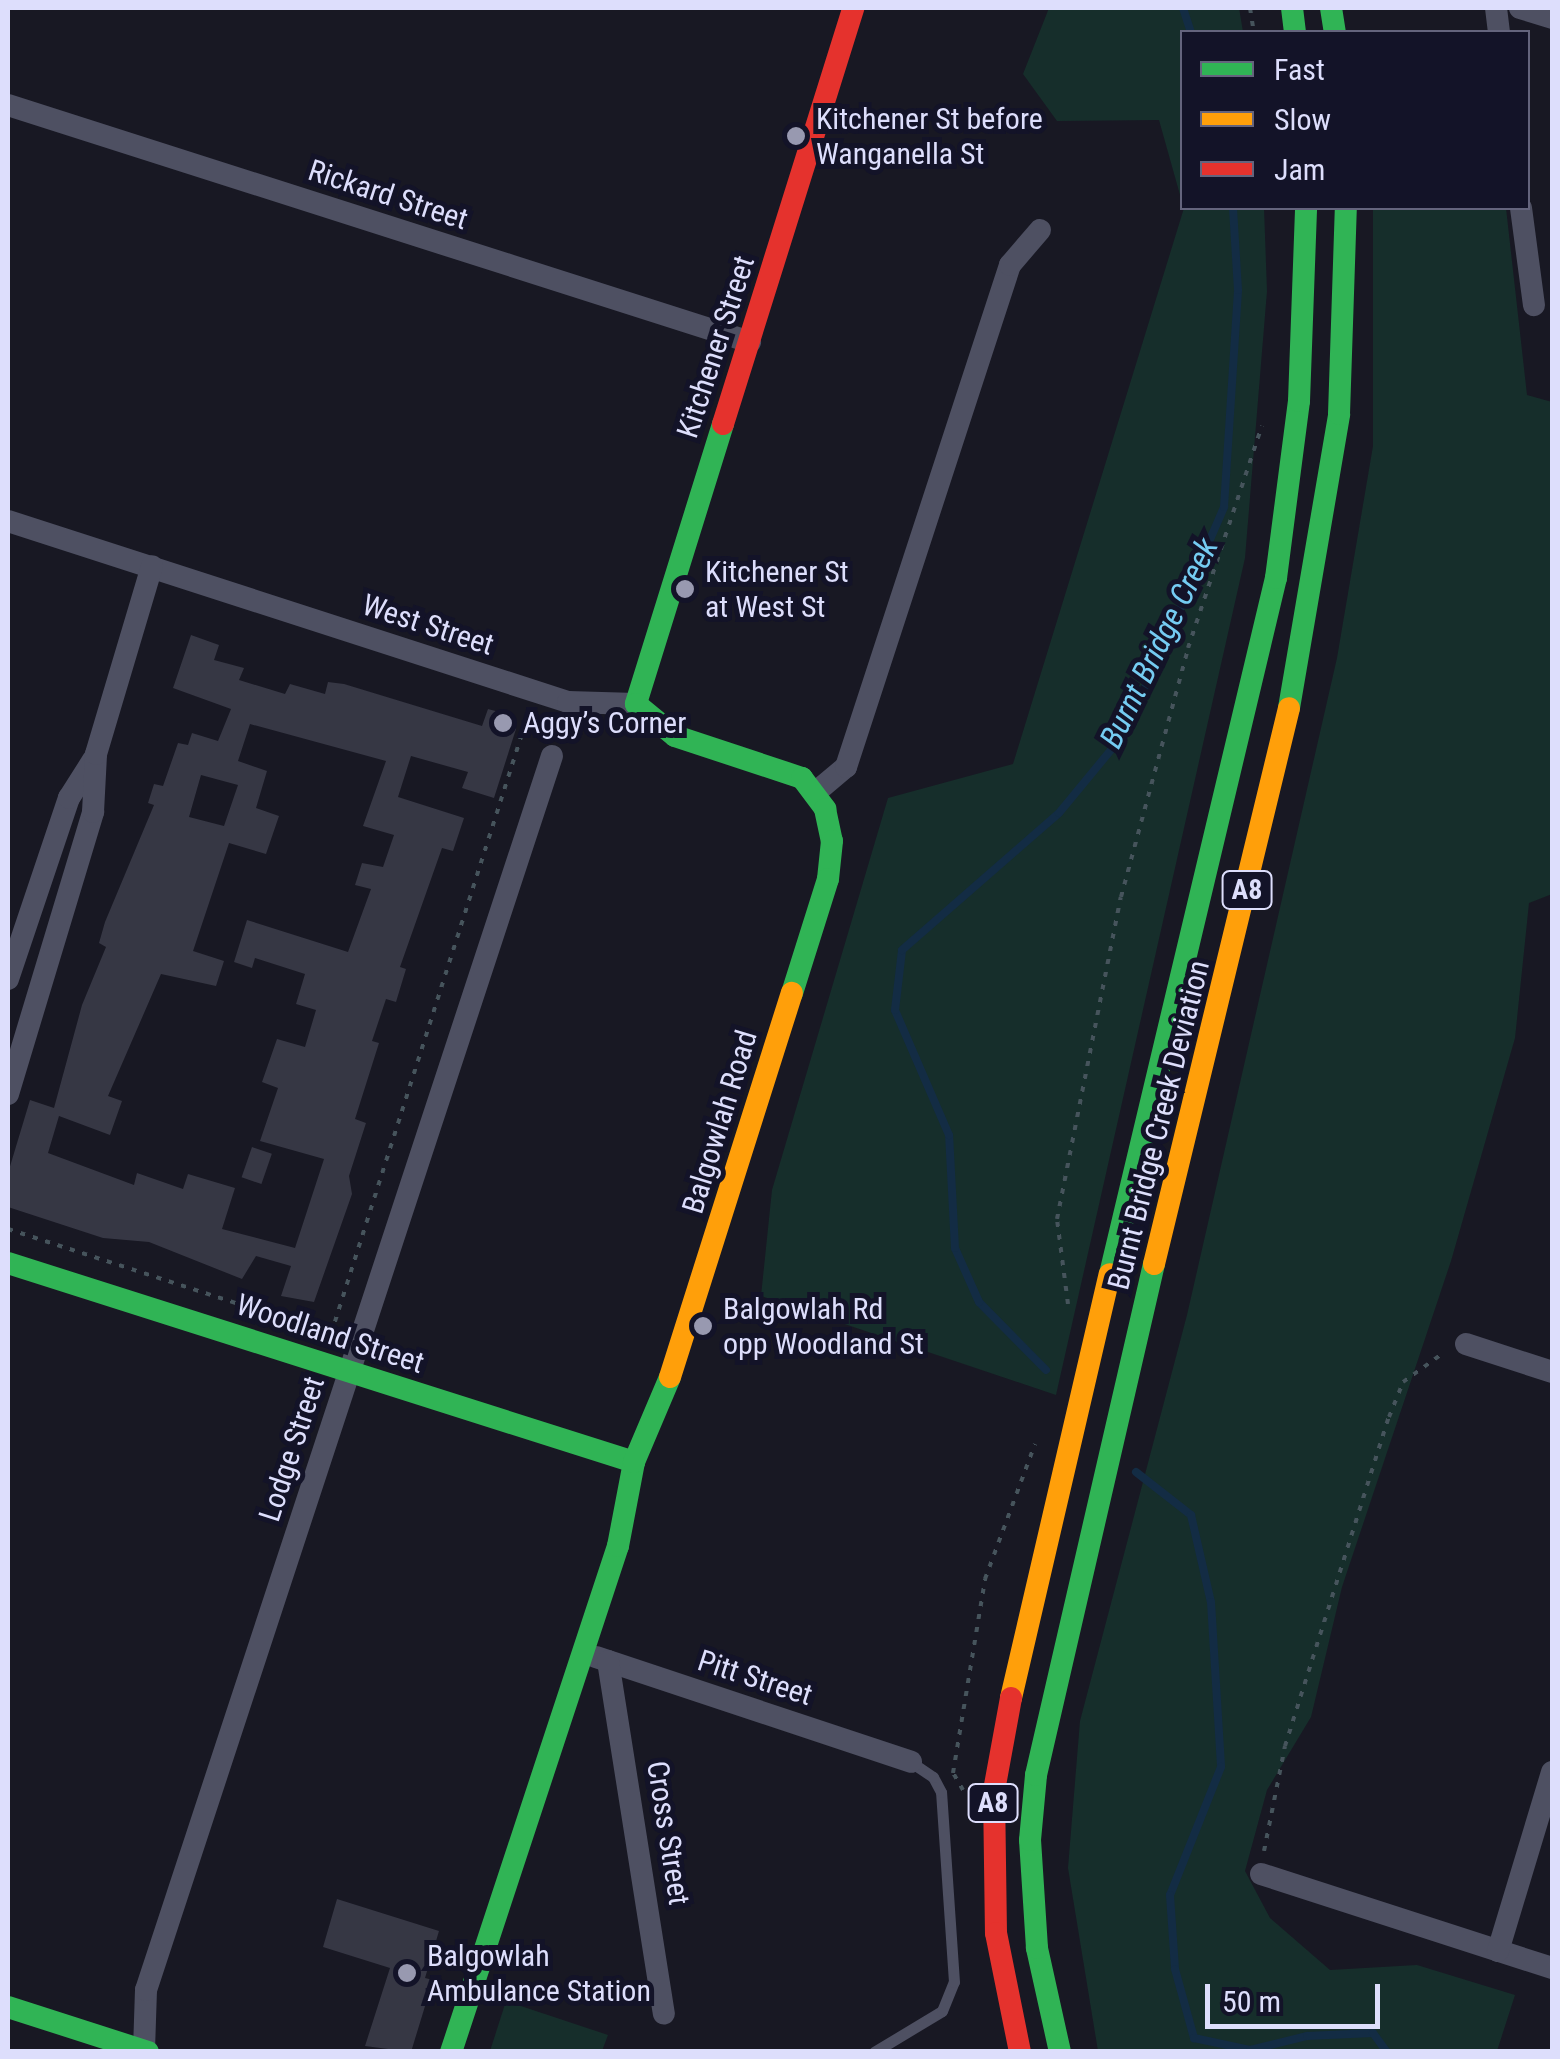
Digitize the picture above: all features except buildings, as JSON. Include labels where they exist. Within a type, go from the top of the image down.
[{"type":"main road","name":"Kitchener Street","points":[[636,704],[854,8]]},
{"type":"main road","name":"Burnt Bridge Creek Deviation","points":[[1020,2052],[996,1933],[994,1791],[1022,1641],[1276,578],[1299,401],[1306,210]]},
{"type":"main road","name":"Burnt Bridge Creek Deviation","points":[[1060,2052],[1037,1948],[1030,1840],[1036,1775],[1060,1651],[1304,645],[1340,414],[1346,210]]},
{"type":"main road","points":[[636,704],[675,736],[787,768],[816,792]]},
{"type":"main road","name":"Balgowlah Road","points":[[451,2052],[618,1546],[634,1462],[664,1400],[828,879],[832,841],[816,792]]},
{"type":"main road","name":"Woodland Street","points":[[8,1263],[634,1462]]},
{"type":"main road","points":[[8,2007],[116,2047],[146,2051]]},
{"type":"street","points":[[1520,8],[1552,18]]},
{"type":"street","name":"Rickard Street","points":[[8,105],[750,342]]},
{"type":"street","points":[[1522,210],[1534,305]]},
{"type":"street","points":[[816,792],[846,768],[1010,265],[1040,230]]},
{"type":"street","name":"West Street","points":[[8,521],[568,702],[636,704]]},
{"type":"street","points":[[8,1094],[92,812],[96,754],[152,566]]},
{"type":"street","points":[[8,979],[69,798],[96,754]]},
{"type":"street","name":"Lodge Street","points":[[146,2051],[146,1990],[552,756]]},
{"type":"street","points":[[1466,1344],[1552,1372]]},
{"type":"street","name":"Pitt Street","points":[[580,1652],[911,1762]]},
{"type":"street","name":"Cross Street","points":[[608,1661],[664,2014]]},
{"type":"street","points":[[1498,1951],[1552,1772]]},
{"type":"street","points":[[1261,1874],[1552,1968]]},
{"type":"lane","points":[[874,2052],[942,2011],[954,1982],[941,1792],[933,1777],[911,1762]]},
{"type":"path","points":[[1069,1316],[1058,1219],[1121,897],[1188,648],[1264,421]]},
{"type":"path","name":"Woodland Street","points":[[8,1229],[331,1334],[527,718]]},
{"type":"path","points":[[1261,1874],[1286,1746],[1402,1382],[1436,1356],[1466,1344]]},
{"type":"path","points":[[953,1773],[985,1579],[1040,1429]]},
{"type":"green space","points":[[1049,8],[1239,8],[1243,30],[1180,30],[1180,195],[1159,120],[1057,121],[1023,74]]},
{"type":"green space","points":[[1183,210],[1264,210],[1267,291],[1245,558],[1056,1395],[761,1296],[772,1190],[888,798],[1013,764]]},
{"type":"green space","points":[[1373,210],[1506,210],[1527,395],[1552,402],[1552,894],[1529,903],[1515,1038],[1451,1261],[1342,1587],[1311,1717],[1267,1790],[1245,1871],[1270,1918],[1330,1970],[1417,1965],[1515,1995],[1497,2051],[1098,2051],[1068,1868],[1080,1721],[1187,1315],[1337,658],[1373,446]]},
{"type":"green space","points":[[506,2001],[608,2035],[602,2051],[490,2051]]},
{"type":"waterway","name":"Burnt Bridge Creek","points":[[1183,8],[1190,30]]},
{"type":"waterway","name":"Burnt Bridge Creek","points":[[1046,1370],[979,1302],[955,1248],[949,1135],[895,1010],[902,950],[1059,813],[1120,739],[1157,662],[1224,507],[1238,290],[1233,210]]},
{"type":"waterway","name":"Burnt Bridge Creek","points":[[1136,1472],[1191,1515],[1211,1602],[1221,1767],[1170,1895],[1175,1969],[1194,2038],[1250,2050],[1307,2036],[1373,2033],[1387,2052]]},
{"type":"traffic: fast","points":[[1292,8],[1295,30]]},
{"type":"traffic: fast","points":[[1331,8],[1335,30]]},
{"type":"traffic: fast","points":[[1110,1274],[1276,578],[1299,401],[1306,210]]},
{"type":"traffic: fast","points":[[1289,708],[1339,414],[1346,210]]},
{"type":"traffic: fast","points":[[723,424],[636,704],[675,736],[802,778],[825,809],[832,841],[828,879],[792,993]]},
{"type":"traffic: fast","points":[[8,1263],[634,1462]]},
{"type":"traffic: fast","points":[[1060,2052],[1037,1948],[1030,1840],[1036,1775],[1154,1264]]},
{"type":"traffic: fast","points":[[451,2052],[618,1546],[634,1462],[670,1377]]},
{"type":"traffic: fast","points":[[8,2007],[148,2052]]},
{"type":"traffic: slow","points":[[1154,1264],[1289,708]]},
{"type":"traffic: slow","points":[[670,1377],[792,993]]},
{"type":"traffic: slow","points":[[1011,1698],[1110,1274]]},
{"type":"traffic: jam","points":[[723,424],[853,8]]},
{"type":"traffic: jam","points":[[1011,1698],[994,1791],[996,1933],[1020,2052]]},
{"type":"place","name":"Kitchener St before Wanganella St","points":[[796,136]]},
{"type":"place","name":"Kitchener St at West St","points":[[685,589]]},
{"type":"place","name":"Aggy’s Corner","points":[[503,723]]},
{"type":"place","name":"Balgowlah Rd opp Woodland St","points":[[703,1326]]},
{"type":"place","name":"Balgowlah Ambulance Station","points":[[407,1973]]}]
